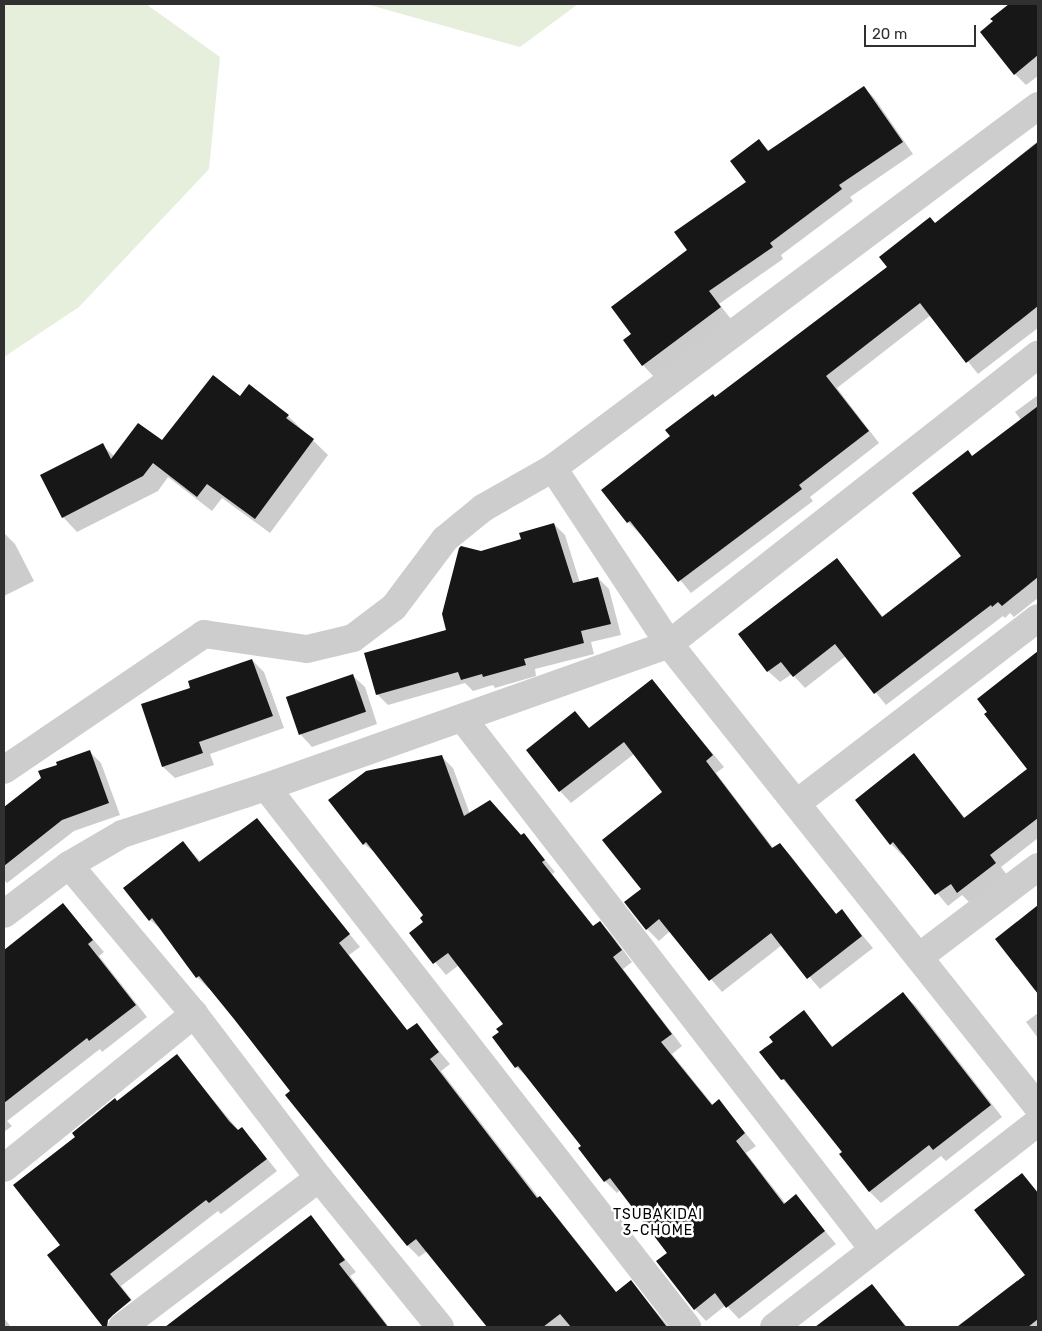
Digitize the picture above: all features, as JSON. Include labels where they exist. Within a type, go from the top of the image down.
[{"type":"street","points":[[4,770],[204,634],[307,649],[353,638],[394,607],[445,539],[483,508],[553,468],[1038,106]]},
{"type":"street","points":[[4,914],[69,865],[122,834],[266,787],[670,644],[1038,355]]},
{"type":"street","points":[[553,468],[670,644],[1038,1107]]},
{"type":"street","points":[[797,803],[1038,618]]},
{"type":"street","points":[[463,718],[874,1250]]},
{"type":"street","points":[[266,787],[687,1327]]},
{"type":"street","points":[[69,865],[194,1014],[319,1178],[440,1327]]},
{"type":"street","points":[[919,957],[1038,867]]},
{"type":"street","points":[[4,1168],[194,1014]]},
{"type":"street","points":[[774,1327],[1038,1122]]},
{"type":"street","points":[[122,1327],[319,1178]]},
{"type":"green space","points":[[4,4],[146,4],[220,57],[209,169],[79,307],[4,357]]},
{"type":"green space","points":[[366,4],[578,4],[520,47]]},
{"type":"building","points":[[1009,4],[1038,4],[1038,55],[1014,75],[980,32],[993,21],[990,19]]},
{"type":"building","points":[[864,86],[903,142],[839,185],[842,189],[770,243],[773,247],[709,291],[721,307],[642,366],[623,340],[631,334],[611,307],[687,250],[674,232],[746,182],[730,161],[759,139],[768,151]]},
{"type":"building","points":[[1038,142],[1038,306],[966,363],[920,303],[826,376],[869,431],[799,485],[802,489],[678,582],[630,521],[627,523],[601,490],[670,436],[665,430],[713,394],[715,397],[887,267],[879,257],[930,217],[935,223]]},
{"type":"building","points":[[213,375],[240,396],[249,384],[289,415],[286,418],[314,439],[255,519],[207,484],[197,497],[153,463],[143,476],[62,518],[40,475],[103,443],[111,459],[138,423],[162,440]]},
{"type":"building","points":[[1038,406],[1038,577],[1002,606],[998,602],[992,607],[991,605],[874,694],[835,644],[793,677],[781,662],[767,672],[738,634],[837,558],[882,617],[961,556],[912,493],[968,450],[972,456]]},
{"type":"building","points":[[554,523],[573,583],[598,577],[611,624],[581,631],[584,643],[524,659],[526,665],[483,677],[482,674],[461,680],[458,672],[376,695],[364,653],[446,630],[442,614],[461,546],[481,551],[521,539],[519,533]]},
{"type":"building","points":[[1038,651],[1038,818],[990,855],[996,863],[957,893],[951,884],[935,895],[893,842],[890,845],[855,800],[914,753],[964,818],[1027,769],[984,714],[987,712],[977,699]]},
{"type":"building","points":[[252,659],[273,716],[199,742],[203,753],[162,767],[141,704],[190,688],[188,681]]},
{"type":"building","points":[[353,674],[366,712],[299,735],[286,697]]},
{"type":"building","points":[[652,679],[713,755],[706,761],[772,848],[780,843],[836,914],[842,909],[862,936],[807,979],[771,933],[709,981],[659,919],[646,930],[624,902],[641,889],[602,840],[662,792],[624,742],[559,792],[526,750],[575,711],[589,728]]},
{"type":"building","points":[[90,750],[109,803],[62,820],[4,866],[4,807],[41,778],[38,771],[57,765],[56,762]]},
{"type":"building","points":[[442,755],[464,816],[490,800],[521,835],[524,833],[545,860],[542,862],[593,926],[600,921],[622,950],[613,957],[672,1034],[661,1042],[712,1105],[719,1099],[745,1133],[736,1141],[784,1204],[796,1194],[825,1231],[726,1308],[715,1293],[694,1310],[656,1261],[667,1253],[610,1178],[604,1182],[578,1148],[581,1146],[518,1066],[515,1068],[492,1037],[499,1032],[496,1029],[503,1024],[448,953],[433,964],[409,933],[423,922],[420,918],[423,915],[366,842],[363,845],[328,800],[366,771]]},
{"type":"building","points":[[257,818],[350,934],[339,943],[407,1030],[417,1023],[439,1052],[430,1059],[537,1198],[540,1196],[616,1292],[631,1280],[667,1327],[571,1327],[560,1314],[543,1327],[487,1327],[416,1239],[407,1246],[285,1095],[290,1091],[234,1019],[199,976],[196,978],[152,918],[149,921],[123,888],[183,841],[199,862]]},
{"type":"building","points":[[63,903],[93,940],[88,944],[136,1005],[89,1041],[87,1038],[4,1103],[4,950]]},
{"type":"building","points":[[1038,905],[1038,994],[995,939]]},
{"type":"building","points":[[903,992],[991,1105],[933,1150],[929,1145],[869,1192],[839,1154],[842,1152],[784,1079],[781,1080],[759,1052],[773,1042],[769,1037],[804,1010],[832,1047]]},
{"type":"building","points":[[177,1054],[229,1121],[238,1130],[242,1127],[267,1159],[209,1203],[206,1200],[110,1274],[131,1300],[108,1320],[107,1327],[103,1327],[47,1255],[60,1245],[13,1185],[75,1137],[72,1133],[115,1098],[117,1101]]},
{"type":"building","points":[[1022,1173],[1038,1193],[1038,1319],[1028,1327],[957,1327],[1025,1275],[974,1210]]},
{"type":"building","points":[[311,1215],[345,1260],[339,1264],[388,1327],[165,1327]]},
{"type":"building","points":[[872,1284],[906,1327],[815,1327]]},
{"type":"district","name":"TSUBAKIDAI 3-CHOME","points":[[658,1224]]}]
